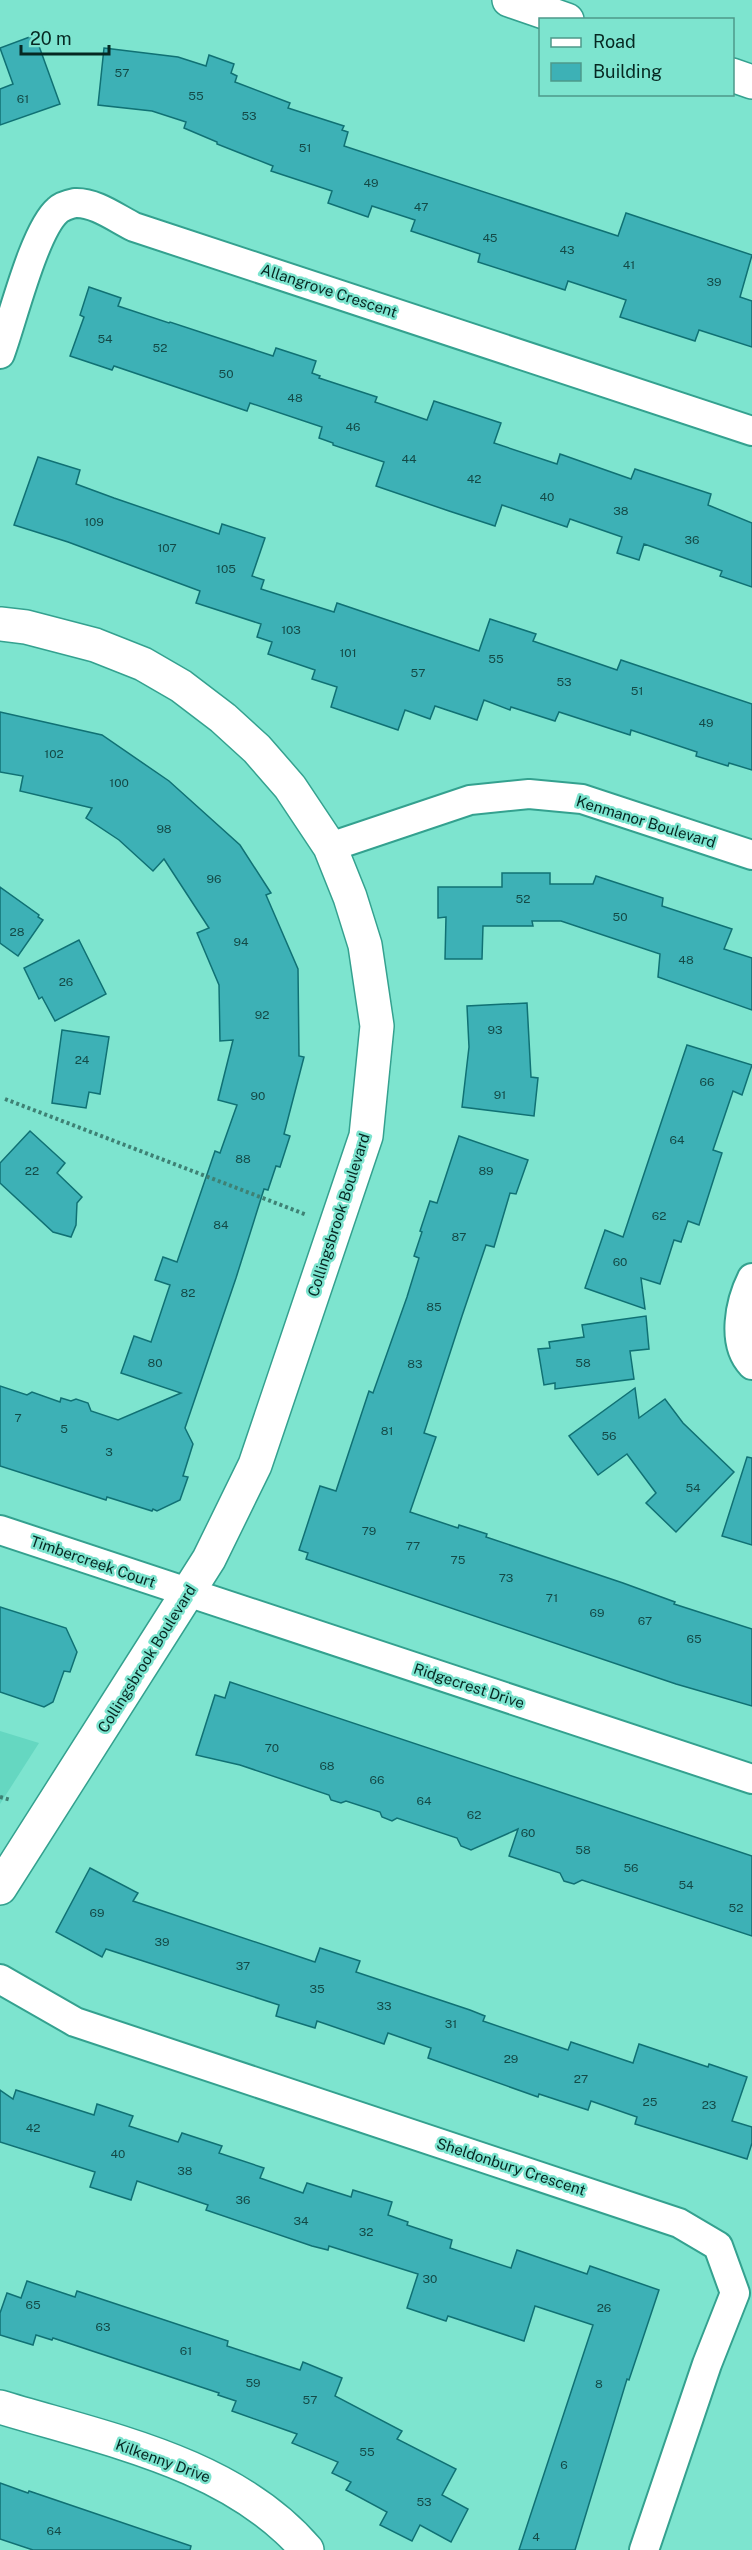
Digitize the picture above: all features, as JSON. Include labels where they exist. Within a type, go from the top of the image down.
[{"type":"street","points":[[509,0],[561,18]]},
{"type":"street","points":[[734,76],[752,81]]},
{"type":"street","name":"Allangrove Crescent","points":[[0,354],[24,280],[45,226],[58,209],[73,203],[90,204],[134,227],[752,431]]},
{"type":"street","name":"Collingsbrook Boulevard","points":[[0,624],[26,627],[94,645],[143,663],[181,686],[223,718],[257,749],[290,787],[330,847],[350,897],[365,945],[377,1026],[366,1136],[255,1465],[209,1559],[0,1888]]},
{"type":"street","name":"Kenmanor Boulevard","points":[[330,847],[470,800],[529,794],[582,799],[752,855]]},
{"type":"street","points":[[752,1278],[740,1312],[740,1334],[742,1352],[752,1365]]},
{"type":"street","name":"Timbercreek Court","points":[[0,1530],[187,1593]]},
{"type":"street","name":"Ridgecrest Drive","points":[[187,1593],[752,1779]]},
{"type":"street","name":"Sheldonbury Crescent","points":[[0,1979],[75,2022],[679,2223],[718,2246],[735,2293],[707,2364],[644,2550]]},
{"type":"street","name":"Kilkenny Drive","points":[[0,2407],[159,2456],[219,2481],[288,2527],[307,2550]]},
{"type":"path","points":[[5,1099],[337,1227]]},
{"type":"path","points":[[0,1797],[11,1800]]},
{"type":"shaded area","points":[[0,1731],[39,1743],[0,1804]]},
{"type":"building","points":[[35,35],[60,104],[0,125],[0,89],[13,84],[0,48]]},
{"type":"building","points":[[104,48],[178,57],[206,66],[209,55],[234,64],[231,73],[237,76],[235,82],[290,103],[288,108],[344,126],[342,130],[348,132],[344,146],[618,236],[626,213],[752,255],[740,297],[752,301],[752,347],[699,330],[695,341],[620,317],[626,300],[568,281],[565,290],[478,262],[480,254],[411,231],[415,220],[372,206],[368,217],[328,203],[332,191],[271,171],[273,166],[184,128],[186,122],[152,111],[98,105]]},
{"type":"building","points":[[89,287],[121,298],[118,306],[169,323],[273,356],[276,348],[316,361],[312,373],[320,376],[319,378],[377,397],[375,402],[427,420],[434,401],[501,423],[494,443],[557,464],[560,454],[631,479],[635,469],[711,494],[708,505],[752,523],[752,587],[720,576],[722,571],[644,544],[639,560],[617,553],[622,537],[570,519],[567,527],[502,505],[495,526],[449,511],[376,486],[384,462],[319,438],[322,427],[250,403],[247,411],[114,366],[112,370],[70,356],[84,317],[80,315]]},
{"type":"building","points":[[38,457],[80,470],[76,484],[114,498],[219,534],[222,524],[265,538],[252,576],[264,580],[261,589],[334,612],[337,603],[479,651],[490,619],[536,634],[533,641],[617,670],[621,660],[752,704],[752,770],[729,763],[728,766],[696,756],[697,752],[631,730],[630,735],[559,712],[555,721],[511,707],[510,710],[484,700],[477,720],[435,706],[430,719],[405,710],[398,730],[331,707],[337,687],[312,679],[315,670],[268,654],[272,642],[257,637],[261,624],[196,603],[200,591],[68,542],[14,525]]},
{"type":"building","points":[[0,712],[102,735],[169,781],[240,845],[271,893],[266,895],[298,969],[299,1056],[304,1057],[284,1134],[290,1136],[280,1167],[276,1166],[268,1190],[264,1189],[185,1428],[193,1444],[183,1476],[188,1477],[180,1500],[157,1511],[107,1497],[106,1500],[0,1466],[0,1386],[27,1395],[32,1392],[60,1402],[61,1398],[71,1401],[76,1399],[88,1403],[91,1411],[118,1420],[181,1393],[121,1373],[134,1336],[151,1342],[170,1285],[155,1280],[163,1257],[177,1262],[215,1151],[220,1153],[237,1105],[218,1100],[233,1040],[220,1041],[219,985],[197,933],[209,928],[164,859],[153,871],[119,840],[86,818],[92,808],[20,791],[23,776],[0,772]]},
{"type":"building","points":[[502,873],[550,873],[550,884],[593,884],[596,876],[663,898],[662,906],[732,929],[724,949],[752,958],[752,1010],[658,977],[660,954],[561,921],[532,921],[533,926],[483,926],[482,959],[445,959],[446,917],[438,918],[438,887],[502,887]]},
{"type":"building","points":[[0,887],[43,920],[18,956],[0,943]]},
{"type":"building","points":[[79,940],[106,994],[55,1021],[42,997],[39,999],[24,968]]},
{"type":"building","points":[[527,1003],[531,1077],[538,1078],[534,1116],[462,1107],[469,1047],[467,1006]]},
{"type":"building","points":[[62,1030],[109,1037],[100,1094],[89,1092],[86,1108],[52,1103]]},
{"type":"building","points":[[687,1045],[752,1065],[742,1095],[733,1091],[713,1150],[722,1153],[699,1225],[688,1221],[681,1242],[674,1240],[660,1284],[641,1278],[645,1309],[585,1288],[605,1230],[623,1237]]},
{"type":"building","points":[[30,1131],[65,1163],[57,1173],[82,1197],[77,1203],[76,1225],[71,1237],[53,1232],[0,1183],[0,1163]]},
{"type":"building","points":[[459,1136],[528,1160],[516,1194],[510,1193],[494,1247],[486,1245],[462,1316],[424,1433],[436,1437],[410,1512],[458,1528],[459,1525],[487,1534],[486,1537],[623,1583],[675,1602],[674,1604],[752,1629],[752,1706],[676,1684],[306,1559],[308,1553],[299,1550],[320,1486],[336,1491],[369,1391],[373,1393],[407,1297],[419,1258],[414,1256],[430,1201],[437,1203]]},
{"type":"building","points":[[646,1316],[649,1349],[630,1351],[634,1379],[555,1389],[555,1383],[544,1385],[538,1349],[550,1348],[549,1342],[584,1337],[582,1325]]},
{"type":"building","points":[[635,1388],[639,1418],[665,1399],[683,1423],[734,1472],[676,1532],[646,1503],[656,1493],[627,1454],[598,1475],[569,1436]]},
{"type":"building","points":[[747,1457],[752,1458],[752,1545],[722,1536]]},
{"type":"building","points":[[0,1607],[66,1628],[77,1652],[70,1672],[64,1671],[53,1702],[44,1707],[0,1692]]},
{"type":"building","points":[[230,1682],[752,1856],[752,1936],[582,1880],[574,1884],[564,1881],[560,1873],[509,1856],[518,1829],[471,1850],[461,1846],[457,1838],[397,1818],[392,1821],[382,1817],[380,1812],[346,1801],[341,1803],[331,1800],[329,1795],[240,1765],[196,1755],[215,1695],[225,1698]]},
{"type":"building","points":[[90,1868],[138,1893],[133,1901],[315,1962],[320,1948],[360,1961],[356,1972],[470,2010],[485,2016],[483,2021],[568,2050],[571,2042],[633,2063],[639,2044],[708,2067],[709,2064],[747,2077],[732,2121],[752,2127],[752,2143],[747,2159],[635,2124],[637,2117],[591,2101],[588,2110],[539,2094],[538,2097],[428,2058],[431,2048],[388,2033],[384,2044],[317,2021],[315,2028],[276,2016],[279,2005],[106,1949],[102,1957],[56,1932]]},
{"type":"building","points":[[0,2090],[13,2099],[16,2090],[94,2115],[97,2104],[133,2116],[129,2126],[178,2142],[182,2133],[222,2146],[219,2153],[264,2168],[260,2178],[303,2193],[307,2183],[351,2197],[353,2190],[392,2202],[388,2215],[408,2222],[407,2225],[452,2240],[450,2248],[511,2268],[517,2250],[587,2274],[590,2266],[659,2290],[629,2380],[627,2379],[575,2550],[519,2550],[593,2325],[535,2306],[524,2341],[448,2316],[446,2321],[407,2308],[418,2274],[329,2246],[328,2250],[312,2246],[206,2210],[208,2205],[137,2181],[131,2200],[90,2187],[95,2172],[0,2142]]},
{"type":"building","points":[[27,2281],[75,2297],[77,2291],[228,2341],[227,2346],[300,2370],[303,2362],[342,2378],[335,2396],[402,2431],[397,2439],[456,2469],[442,2495],[468,2509],[451,2542],[420,2525],[412,2541],[380,2525],[387,2512],[346,2490],[351,2482],[332,2473],[338,2462],[292,2443],[297,2434],[232,2411],[236,2401],[218,2395],[219,2393],[53,2338],[52,2340],[36,2335],[33,2345],[0,2335],[0,2313],[7,2293],[21,2298]]},
{"type":"building","points":[[0,2483],[191,2546],[190,2550],[33,2550],[0,2539]]}]
